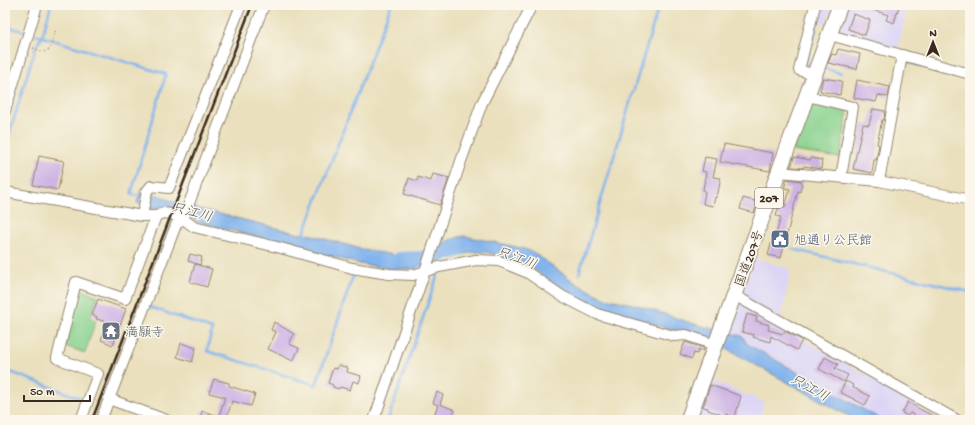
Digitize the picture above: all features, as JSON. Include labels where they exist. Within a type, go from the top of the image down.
[{"type":"highway","name":"国道207号","points":[[688,420],[840,5]]},
{"type":"street","points":[[5,111],[28,43],[30,27],[37,5]]},
{"type":"street","points":[[143,212],[147,192],[151,186],[169,188],[241,5]]},
{"type":"street","points":[[101,420],[176,224],[185,212],[264,5]]},
{"type":"street","points":[[374,420],[482,103],[532,5]]},
{"type":"street","points":[[815,5],[799,70],[816,71]]},
{"type":"street","points":[[830,35],[970,74]]},
{"type":"street","points":[[879,181],[902,55]]},
{"type":"street","points":[[807,96],[853,107],[840,177]]},
{"type":"street","points":[[779,172],[879,181],[970,200]]},
{"type":"street","points":[[5,192],[143,212],[156,216],[163,213],[171,214],[185,212]]},
{"type":"street","points":[[185,212],[194,227],[355,268],[388,274],[412,274],[426,267],[439,267],[476,260],[499,261],[528,273],[562,296],[596,314],[674,336],[686,334],[715,345]]},
{"type":"street","points":[[81,420],[98,374],[56,358],[76,282],[125,299],[156,216]]},
{"type":"street","points":[[734,295],[957,420]]},
{"type":"street","points":[[109,399],[166,420]]},
{"type":"path","points":[[28,43],[44,52],[50,49],[56,29]]},
{"type":"shaded area","points":[[824,5],[833,5],[826,24],[819,22]]},
{"type":"shaded area","points":[[847,5],[907,5],[897,53],[837,34]]},
{"type":"shaded area","points":[[753,258],[791,269],[782,314],[778,325],[920,405],[912,420],[879,420],[725,334]]},
{"type":"shaded area","points":[[711,380],[764,402],[759,420],[696,420]]},
{"type":"green space","points":[[811,103],[848,111],[840,158],[793,151]]},
{"type":"green space","points":[[79,289],[98,296],[90,318],[96,320],[85,353],[65,346]]},
{"type":"water","points":[[141,188],[141,192],[151,196],[153,193],[189,208],[196,208],[300,234],[305,233],[364,250],[395,255],[419,255],[423,262],[416,269],[394,269],[360,264],[195,221],[189,213],[178,211],[178,209],[164,207],[151,209],[149,206],[137,203]]},
{"type":"water","points":[[465,236],[533,252],[577,284],[605,298],[637,305],[694,324],[742,336],[747,344],[882,420],[856,420],[725,348],[726,343],[684,330],[673,330],[600,309],[569,294],[526,264],[486,252],[473,252],[442,260],[438,252],[440,244]]},
{"type":"building","points":[[862,5],[899,6],[894,23],[886,20],[888,15]]},
{"type":"building","points":[[853,14],[870,20],[865,35],[848,29]]},
{"type":"building","points":[[838,49],[860,54],[857,69],[828,63],[832,54],[836,55]]},
{"type":"building","points":[[823,78],[842,81],[840,95],[820,91]]},
{"type":"building","points":[[857,80],[890,87],[888,97],[878,95],[876,102],[854,98]]},
{"type":"building","points":[[873,109],[885,111],[877,144],[879,145],[876,160],[874,160],[872,173],[853,169],[863,124],[869,125]]},
{"type":"building","points":[[724,144],[773,153],[770,171],[720,162]]},
{"type":"building","points":[[39,156],[64,161],[58,190],[33,185]]},
{"type":"building","points":[[705,157],[717,159],[713,177],[721,178],[717,197],[715,197],[713,206],[703,204],[705,191],[703,190],[706,172],[702,171]]},
{"type":"building","points":[[794,157],[810,160],[811,158],[822,160],[821,169],[804,166],[803,168],[791,167]]},
{"type":"building","points":[[433,174],[449,178],[440,205],[404,194],[409,178],[417,181],[418,177],[431,181]]},
{"type":"building","points":[[787,179],[801,181],[802,183],[800,192],[798,191],[781,258],[768,255],[781,217],[776,216],[779,205],[785,207],[790,189],[784,188]]},
{"type":"building","points":[[743,198],[758,202],[754,213],[740,209]]},
{"type":"building","points":[[190,254],[202,257],[200,265],[188,261]]},
{"type":"building","points":[[195,264],[212,269],[207,287],[190,282]]},
{"type":"building","name":"満願寺","points":[[98,299],[126,309],[113,345],[101,340],[107,322],[96,319],[97,317],[92,315]]},
{"type":"building","points":[[747,314],[757,317],[756,321],[769,325],[768,330],[783,334],[785,331],[802,340],[797,350],[771,336],[770,342],[753,337],[754,335],[742,332]]},
{"type":"building","points":[[274,322],[294,334],[289,344],[299,348],[293,361],[268,349],[276,332],[271,330]]},
{"type":"building","points":[[685,342],[704,348],[703,351],[699,349],[697,354],[694,353],[692,359],[680,354]]},
{"type":"building","points":[[181,343],[196,348],[192,362],[177,357]]},
{"type":"building","points":[[825,357],[838,364],[835,369],[848,375],[844,382],[819,369]]},
{"type":"building","points":[[338,365],[348,368],[347,372],[361,376],[359,383],[353,381],[350,390],[340,387],[339,389],[328,383],[333,368],[337,369]]},
{"type":"building","points":[[214,379],[229,383],[229,386],[255,394],[251,406],[232,401],[226,420],[200,420],[202,411],[219,416],[225,397],[209,393]]},
{"type":"building","points":[[846,381],[853,385],[852,387],[870,396],[865,405],[840,392]]},
{"type":"building","points":[[710,385],[741,396],[735,417],[726,414],[725,416],[703,407]]},
{"type":"building","points":[[437,392],[443,395],[440,404],[455,410],[451,420],[432,420],[438,405],[433,403]]},
{"type":"building","points":[[908,402],[941,420],[924,420],[910,413],[908,416],[902,413]]},
{"type":"waterway","points":[[5,148],[36,46],[42,37],[51,5]]},
{"type":"waterway","points":[[303,236],[391,5]]},
{"type":"waterway","points":[[579,274],[659,5]]},
{"type":"waterway","points":[[813,66],[806,64],[822,5]]},
{"type":"waterway","points":[[5,26],[26,32]]},
{"type":"waterway","points":[[30,33],[166,74],[131,194],[138,196]]},
{"type":"waterway","points":[[908,62],[927,67]]},
{"type":"waterway","points":[[822,68],[841,73]]},
{"type":"waterway","name":"只江川","points":[[399,260],[422,259],[459,249]]},
{"type":"waterway","points":[[792,249],[970,292]]},
{"type":"waterway","points":[[150,307],[212,329],[207,351],[316,385],[355,270]]},
{"type":"waterway","points":[[388,420],[438,274]]},
{"type":"waterway","points":[[5,370],[80,398]]},
{"type":"railway","points":[[92,420],[252,5]]},
{"type":"place","name":"旭通り公民館","points":[[780,239]]},
{"type":"place","name":"満願寺","points":[[111,331]]}]
